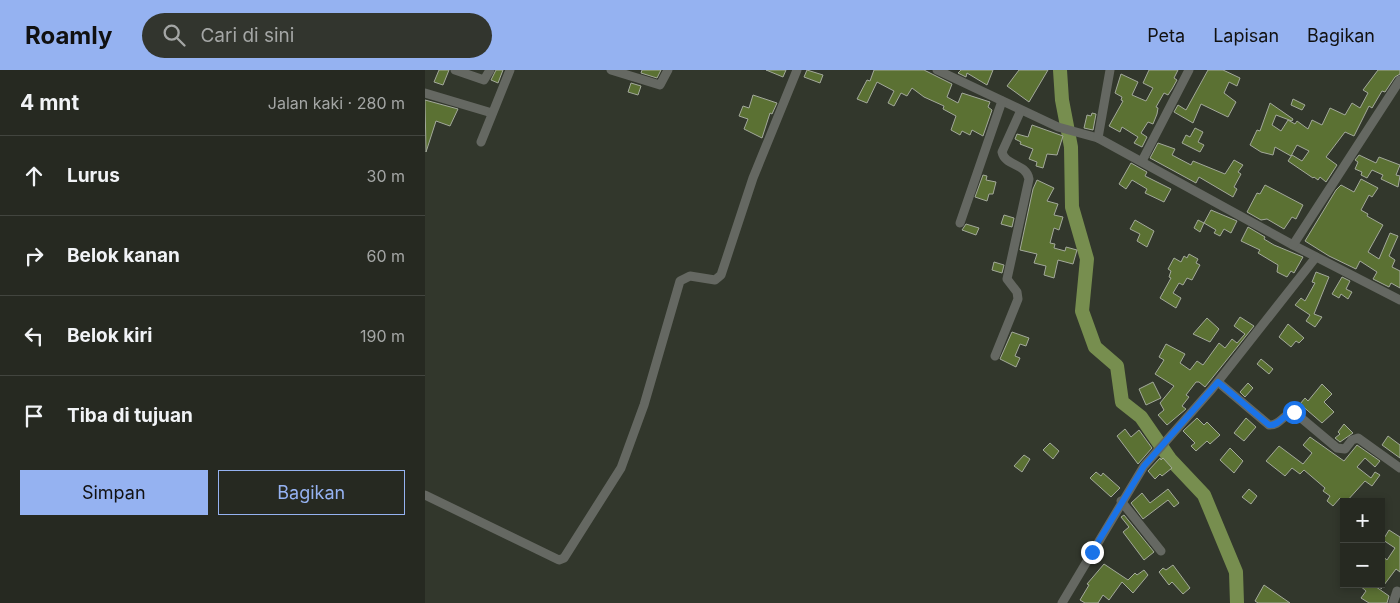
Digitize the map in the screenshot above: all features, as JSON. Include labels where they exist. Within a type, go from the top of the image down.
[{"type":"street","points":[[455,70],[483,80],[490,70]]},
{"type":"street","points":[[481,142],[510,70]]},
{"type":"street","points":[[611,70],[660,85],[668,70]]},
{"type":"street","points":[[425,496],[559,560],[564,558],[621,468],[631,444],[680,281],[690,276],[715,280],[721,275],[753,178],[797,70]]},
{"type":"street","points":[[937,70],[1058,127],[1098,138],[1293,245],[1400,300]]},
{"type":"street","points":[[1098,138],[1110,70]]},
{"type":"street","points":[[1142,161],[1189,70]]},
{"type":"street","points":[[1293,245],[1400,80]]},
{"type":"street","points":[[425,92],[492,113]]},
{"type":"street","points":[[960,223],[1002,101]]},
{"type":"street","points":[[995,356],[1017,304],[1018,295],[1007,279],[1029,176],[1022,168],[1005,158],[1002,152],[1021,110]]},
{"type":"street","points":[[1062,603],[1121,501],[1155,453],[1218,382],[1316,257]]},
{"type":"street","points":[[1218,382],[1269,425],[1275,425],[1289,413],[1294,412],[1337,448],[1345,449],[1352,440],[1358,438],[1400,468]]},
{"type":"street","points":[[1121,501],[1161,551]]},
{"type":"street","points":[[1393,603],[1399,590]]},
{"type":"building","points":[[439,70],[449,70],[443,85],[434,82]]},
{"type":"building","points":[[496,70],[503,70],[498,83],[491,80]]},
{"type":"building","points":[[642,70],[661,70],[657,78],[641,73]]},
{"type":"building","points":[[766,70],[786,70],[783,77]]},
{"type":"building","points":[[807,70],[823,75],[820,83],[804,77]]},
{"type":"building","points":[[874,70],[924,70],[952,84],[947,97],[958,103],[962,93],[990,102],[988,107],[992,110],[983,136],[972,130],[970,135],[962,131],[960,135],[951,130],[956,116],[943,109],[944,106],[924,97],[912,88],[907,96],[901,93],[894,106],[888,103],[894,91],[877,82],[867,103],[857,99],[867,80],[870,81]]},
{"type":"building","points":[[961,70],[993,70],[987,85],[967,73],[966,77],[958,73]]},
{"type":"building","points":[[1019,70],[1048,70],[1029,102],[1007,86]]},
{"type":"building","points":[[1149,70],[1178,70],[1174,78],[1177,80],[1172,89],[1168,95],[1164,93],[1156,107],[1158,108],[1157,114],[1153,124],[1148,122],[1141,133],[1147,137],[1142,147],[1134,143],[1138,137],[1122,127],[1120,132],[1109,126],[1123,101],[1121,100],[1122,97],[1115,93],[1121,74],[1138,82],[1132,95],[1146,101],[1153,88],[1143,83]]},
{"type":"building","points":[[1208,70],[1223,70],[1240,78],[1237,86],[1229,82],[1224,93],[1236,102],[1228,117],[1201,104],[1193,123],[1174,112],[1178,105],[1186,110]]},
{"type":"building","points":[[1378,70],[1400,70],[1400,74],[1395,77],[1385,92],[1382,91],[1372,108],[1369,106],[1354,136],[1345,132],[1326,157],[1337,165],[1326,182],[1320,177],[1318,180],[1313,178],[1288,161],[1292,155],[1302,161],[1309,151],[1297,145],[1291,156],[1275,147],[1273,155],[1261,152],[1250,145],[1257,130],[1260,131],[1270,103],[1293,119],[1292,121],[1276,115],[1272,125],[1281,131],[1288,120],[1295,124],[1297,121],[1308,129],[1312,120],[1322,125],[1330,108],[1345,115],[1352,103],[1360,108],[1368,93],[1363,90]]},
{"type":"building","points":[[631,83],[641,86],[638,95],[628,92]]},
{"type":"building","points":[[753,95],[777,103],[772,114],[770,113],[762,138],[744,129],[748,119],[739,116],[743,106],[749,108]]},
{"type":"building","points":[[1293,99],[1305,105],[1302,110],[1291,105]]},
{"type":"building","points":[[425,100],[458,109],[450,126],[436,121],[426,152]]},
{"type":"building","points":[[1092,113],[1096,114],[1093,130],[1084,128],[1087,115],[1091,116]]},
{"type":"building","points":[[1032,125],[1063,136],[1057,155],[1047,154],[1043,168],[1036,166],[1037,162],[1029,159],[1033,149],[1020,144],[1021,142],[1015,139],[1017,134],[1028,137]]},
{"type":"building","points":[[1195,128],[1203,132],[1198,142],[1204,145],[1200,152],[1182,143],[1186,135],[1190,137]]},
{"type":"building","points":[[1158,143],[1175,149],[1172,155],[1191,165],[1193,161],[1225,174],[1234,160],[1243,165],[1238,172],[1241,174],[1234,187],[1237,189],[1233,197],[1199,177],[1196,183],[1150,158]]},
{"type":"building","points":[[1359,155],[1376,163],[1379,157],[1400,165],[1396,175],[1400,176],[1398,187],[1381,179],[1383,175],[1372,170],[1367,178],[1361,175],[1362,172],[1355,169],[1358,162],[1355,160]]},
{"type":"building","points":[[1131,163],[1147,172],[1145,176],[1171,189],[1164,202],[1145,193],[1147,189],[1132,180],[1126,189],[1119,184]]},
{"type":"building","points":[[983,175],[987,176],[986,180],[996,182],[993,194],[989,194],[987,201],[975,197]]},
{"type":"building","points":[[1361,179],[1378,188],[1372,197],[1369,195],[1361,210],[1368,214],[1367,216],[1383,225],[1368,252],[1379,259],[1390,233],[1398,236],[1389,256],[1395,260],[1392,267],[1400,271],[1400,288],[1391,283],[1389,287],[1373,279],[1377,272],[1360,261],[1356,269],[1329,256],[1305,241],[1336,190],[1341,185],[1354,192]]},
{"type":"building","points":[[1037,180],[1054,188],[1047,201],[1058,204],[1054,215],[1063,217],[1059,230],[1054,228],[1050,243],[1055,244],[1054,248],[1065,251],[1066,247],[1077,250],[1073,264],[1058,260],[1054,278],[1044,275],[1046,266],[1034,263],[1037,254],[1020,250],[1033,189]]},
{"type":"building","points":[[1265,185],[1303,205],[1296,219],[1292,217],[1284,229],[1267,219],[1261,220],[1247,212],[1257,193],[1260,194]]},
{"type":"building","points":[[1211,210],[1237,221],[1231,233],[1224,229],[1220,236],[1214,233],[1216,230],[1204,223]]},
{"type":"building","points":[[1004,215],[1014,218],[1012,227],[1001,224]]},
{"type":"building","points":[[1135,220],[1154,231],[1147,247],[1137,241],[1140,234],[1130,229]]},
{"type":"building","points":[[1198,220],[1204,223],[1200,232],[1194,228]]},
{"type":"building","points":[[966,224],[979,228],[976,235],[962,230]]},
{"type":"building","points":[[1248,227],[1274,245],[1303,257],[1294,273],[1291,271],[1287,277],[1277,272],[1278,265],[1258,253],[1260,250],[1241,241]]},
{"type":"building","points":[[1189,254],[1198,259],[1196,263],[1200,265],[1192,280],[1187,278],[1183,285],[1179,283],[1173,293],[1181,298],[1176,308],[1160,298],[1171,278],[1169,277],[1171,271],[1168,269],[1174,258],[1181,262],[1184,256],[1187,258]]},
{"type":"building","points":[[994,262],[1004,265],[1002,273],[992,270]]},
{"type":"building","points":[[1316,272],[1329,277],[1314,314],[1322,317],[1315,327],[1306,321],[1310,315],[1295,305],[1301,298],[1305,301],[1315,283],[1312,282]]},
{"type":"building","points":[[1342,277],[1350,281],[1346,289],[1352,292],[1348,299],[1341,294],[1339,298],[1332,294]]},
{"type":"building","points":[[1240,317],[1254,326],[1205,387],[1196,382],[1186,395],[1189,397],[1182,406],[1186,409],[1167,425],[1158,415],[1164,410],[1160,403],[1174,386],[1155,374],[1164,360],[1159,357],[1166,344],[1185,354],[1180,363],[1190,370],[1197,361],[1203,365],[1219,343],[1225,348],[1232,339],[1237,343],[1245,334],[1234,326]]},
{"type":"building","points":[[1207,318],[1219,329],[1210,342],[1193,334]]},
{"type":"building","points":[[1288,324],[1304,338],[1299,343],[1296,341],[1291,347],[1279,337]]},
{"type":"building","points":[[1012,332],[1029,338],[1026,346],[1020,344],[1015,356],[1020,358],[1016,367],[1000,359]]},
{"type":"building","points":[[1261,359],[1273,369],[1269,374],[1257,364]]},
{"type":"building","points":[[1153,382],[1161,398],[1146,405],[1139,389]]},
{"type":"building","points":[[1248,383],[1253,388],[1245,397],[1240,392]]},
{"type":"building","points":[[1322,384],[1332,394],[1324,402],[1334,412],[1322,423],[1300,404],[1305,398],[1308,401]]},
{"type":"building","points":[[1197,418],[1204,425],[1207,422],[1220,435],[1210,444],[1207,441],[1196,451],[1191,446],[1195,443],[1183,431]]},
{"type":"building","points":[[1246,418],[1256,427],[1244,441],[1234,433]]},
{"type":"building","points":[[1344,424],[1353,433],[1340,442],[1335,438],[1340,434],[1338,432]]},
{"type":"building","points":[[1125,429],[1131,437],[1139,430],[1152,448],[1138,464],[1117,436]]},
{"type":"building","points":[[1388,436],[1400,445],[1400,458],[1382,445]]},
{"type":"building","points":[[1310,437],[1344,461],[1357,445],[1380,461],[1375,467],[1365,458],[1357,467],[1371,478],[1375,472],[1380,475],[1372,486],[1365,481],[1350,498],[1340,498],[1333,506],[1327,501],[1330,496],[1323,491],[1325,488],[1304,470],[1300,474],[1292,468],[1285,476],[1266,461],[1279,446],[1303,464],[1312,453],[1303,445]]},
{"type":"building","points":[[1050,443],[1059,451],[1053,459],[1043,450]]},
{"type":"building","points":[[1230,448],[1243,461],[1234,473],[1220,460]]},
{"type":"building","points":[[1024,455],[1030,459],[1022,472],[1014,466]]},
{"type":"building","points":[[1160,458],[1161,460],[1163,458],[1172,468],[1155,479],[1148,471]]},
{"type":"building","points":[[1096,472],[1101,476],[1103,473],[1120,488],[1111,497],[1090,478]]},
{"type":"building","points":[[1168,489],[1179,503],[1174,507],[1168,500],[1143,519],[1131,503],[1142,493],[1150,503]]},
{"type":"building","points":[[1249,489],[1257,496],[1251,504],[1242,497]]},
{"type":"building","points":[[1124,515],[1154,552],[1144,560],[1123,532],[1129,527],[1121,517]]},
{"type":"building","points":[[1389,530],[1400,537],[1400,572],[1396,569],[1385,584],[1385,558],[1387,560],[1395,548],[1385,541],[1385,537]]},
{"type":"building","points":[[1104,564],[1128,580],[1135,573],[1137,575],[1144,570],[1148,575],[1133,593],[1122,582],[1109,600],[1103,595],[1098,603],[1085,603],[1080,600],[1089,585],[1087,584]]},
{"type":"building","points":[[1173,565],[1190,588],[1183,594],[1172,582],[1169,585],[1159,572],[1163,568],[1166,570]]},
{"type":"building","points":[[1264,585],[1290,603],[1258,603],[1255,601]]},
{"type":"building","points":[[1363,588],[1378,588],[1389,596],[1387,603],[1369,603],[1361,598],[1366,591]]},
{"type":"waterway","points":[[1060,70],[1062,100],[1071,147],[1072,207],[1087,259],[1082,311],[1095,347],[1117,366],[1122,402],[1141,417],[1170,459],[1204,495],[1236,572],[1237,603]]},
{"type":"route","points":[[1092,552],[1121,501],[1144,466],[1218,382],[1269,425],[1275,425],[1289,413],[1294,412]]}]
